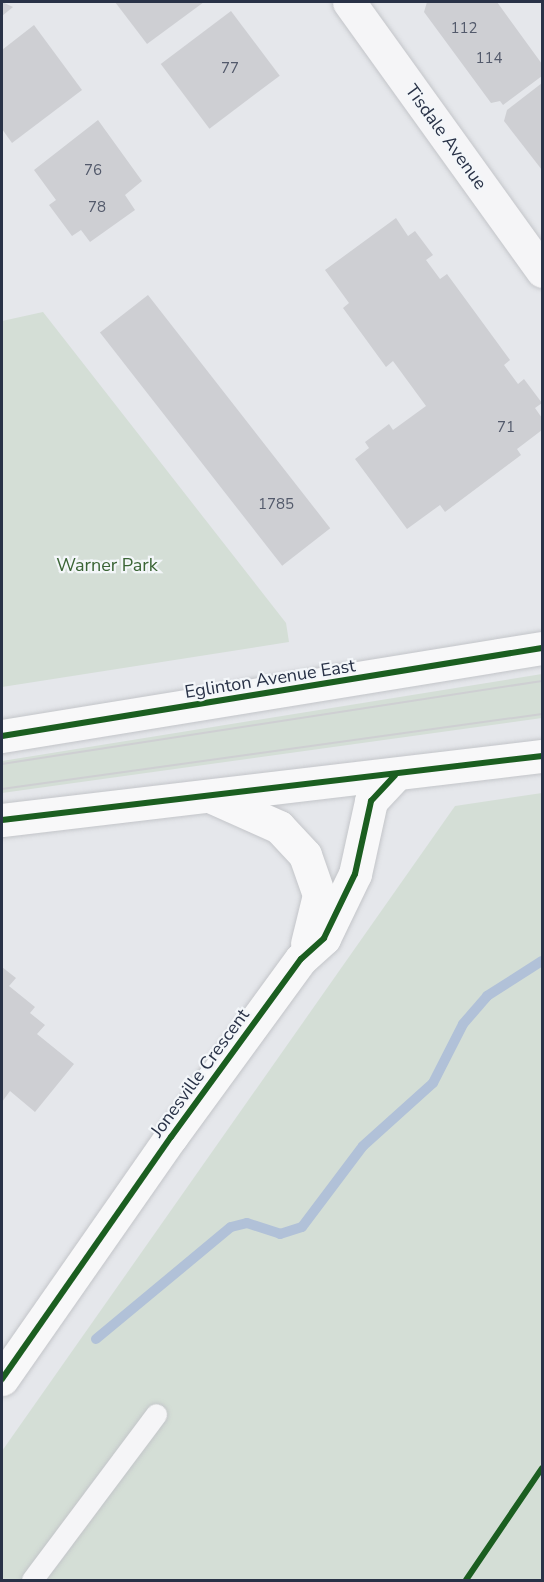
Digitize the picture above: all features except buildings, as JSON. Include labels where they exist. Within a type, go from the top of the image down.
[{"type":"main road","name":"Eglinton Avenue East","points":[[2,736],[543,648]]},
{"type":"main road","points":[[2,820],[214,798],[543,756]]},
{"type":"main road","name":"Jonesville Crescent","points":[[2,1379],[301,959],[336,919],[355,874],[371,801],[394,775]]},
{"type":"main road","name":"Jonesville Crescent","points":[[214,798],[279,827],[314,870],[319,895],[317,916],[301,959]]},
{"type":"street","name":"Tisdale Avenue","points":[[349,2],[543,272]]},
{"type":"lane","points":[[32,1581],[156,1414]]},
{"type":"green space","name":"Warner Park","points":[[43,312],[286,623],[289,642],[2,687],[2,321]]},
{"type":"green space","points":[[542,674],[542,718],[2,793],[2,761]]},
{"type":"green space","points":[[542,793],[542,1580],[2,1580],[2,1451],[455,806]]},
{"type":"waterway","points":[[96,1339],[231,1227],[247,1223],[280,1234],[302,1227],[363,1146],[433,1083],[463,1024],[487,996],[542,961]]},
{"type":"tram line","points":[[2,764],[542,681]]},
{"type":"tram line","points":[[2,789],[542,714]]},
{"type":"cycle path","points":[[2,736],[542,648]]},
{"type":"cycle path","points":[[2,820],[542,756]]},
{"type":"cycle path","points":[[2,1379],[171,1137],[301,959],[324,938],[355,874],[371,801],[395,775]]},
{"type":"cycle path","points":[[466,1580],[542,1468]]}]
